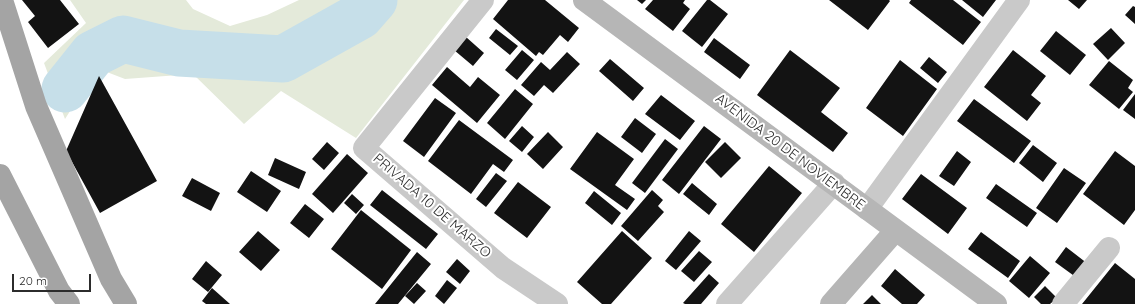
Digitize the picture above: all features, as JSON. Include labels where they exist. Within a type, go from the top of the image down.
[{"type":"main road","points":[[2,0],[36,106],[112,279],[126,304]]},
{"type":"main road","points":[[0,175],[64,297]]},
{"type":"street","name":"PRIVADA 10 DE MARZO","points":[[483,0],[364,148],[503,268],[557,304]]},
{"type":"street","name":"AVENIDA 20 DE NOVIEMBRE","points":[[584,0],[834,183],[895,231],[996,304]]},
{"type":"street","points":[[867,209],[1019,0]]},
{"type":"street","points":[[727,304],[834,183]]},
{"type":"street","points":[[831,304],[895,231]]},
{"type":"street","points":[[1063,304],[1109,248]]},
{"type":"green space","points":[[70,0],[186,0],[193,9],[230,26],[267,15],[299,0],[464,0],[356,138],[281,91],[244,124],[193,74],[125,79],[99,69],[93,75],[65,119],[44,63],[86,23]]},
{"type":"building","points":[[22,0],[60,0],[79,24],[48,48],[28,22],[35,16]]},
{"type":"building","points":[[508,0],[545,0],[579,28],[568,42],[560,35],[543,55],[539,52],[536,56],[493,19]]},
{"type":"building","points":[[637,0],[646,0],[642,4]]},
{"type":"building","points":[[653,0],[685,0],[683,3],[690,9],[673,31],[645,9]]},
{"type":"building","points":[[707,0],[710,0],[728,14],[702,47],[682,31]]},
{"type":"building","points":[[829,0],[889,0],[890,1],[868,30]]},
{"type":"building","points":[[911,0],[953,0],[981,22],[963,45],[909,3]]},
{"type":"building","points":[[962,0],[996,0],[983,17]]},
{"type":"building","points":[[1068,0],[1087,0],[1079,9]]},
{"type":"building","points":[[1133,6],[1135,7],[1135,24],[1125,15]]},
{"type":"building","points":[[1111,28],[1125,43],[1108,60],[1093,44]]},
{"type":"building","points":[[496,29],[518,46],[510,55],[489,38]]},
{"type":"building","points":[[1056,31],[1086,55],[1070,75],[1040,51]]},
{"type":"building","points":[[466,37],[484,53],[473,66],[454,50]]},
{"type":"building","points":[[714,38],[750,65],[740,79],[704,52]]},
{"type":"building","points":[[522,50],[534,60],[517,80],[505,70]]},
{"type":"building","points":[[790,50],[840,88],[821,112],[848,133],[833,152],[757,95]]},
{"type":"building","points":[[1013,50],[1046,76],[1031,95],[1041,103],[1027,121],[984,87]]},
{"type":"building","points":[[567,52],[580,64],[553,93],[544,85],[534,96],[521,85],[541,62],[550,70]]},
{"type":"building","points":[[929,57],[947,72],[938,83],[920,68]]},
{"type":"building","points":[[610,59],[644,88],[633,101],[599,71]]},
{"type":"building","points":[[900,60],[937,89],[903,136],[866,108]]},
{"type":"building","points":[[1109,61],[1133,80],[1128,88],[1133,92],[1119,109],[1089,85]]},
{"type":"building","points":[[447,67],[470,87],[478,77],[500,95],[477,123],[432,85]]},
{"type":"building","points":[[99,76],[157,181],[100,213],[66,151]]},
{"type":"building","points":[[515,89],[533,104],[505,139],[487,123]]},
{"type":"building","points":[[1135,94],[1135,119],[1123,110]]},
{"type":"building","points":[[661,95],[695,121],[680,140],[645,114]]},
{"type":"building","points":[[435,98],[456,113],[424,157],[403,141]]},
{"type":"building","points":[[974,99],[1031,141],[1014,163],[957,121]]},
{"type":"building","points":[[635,118],[656,134],[642,153],[621,137]]},
{"type":"building","points":[[459,120],[513,160],[504,172],[493,164],[471,194],[428,161]]},
{"type":"building","points":[[522,126],[534,137],[522,152],[509,141]]},
{"type":"building","points":[[704,126],[721,139],[679,194],[662,180]]},
{"type":"building","points":[[548,132],[563,147],[543,169],[527,154]]},
{"type":"building","points":[[597,132],[634,159],[615,185],[635,199],[627,210],[570,169]]},
{"type":"building","points":[[665,139],[678,149],[645,193],[632,183]]},
{"type":"building","points":[[327,142],[339,153],[324,170],[312,159]]},
{"type":"building","points":[[725,142],[741,158],[721,178],[705,162]]},
{"type":"building","points":[[1033,145],[1057,163],[1043,182],[1019,163]]},
{"type":"building","points":[[957,151],[971,162],[954,186],[939,176]]},
{"type":"building","points":[[1115,151],[1135,166],[1135,210],[1124,225],[1083,194]]},
{"type":"building","points":[[347,154],[368,173],[333,213],[312,194]]},
{"type":"building","points":[[275,158],[306,172],[299,189],[268,175]]},
{"type":"building","points":[[769,166],[802,193],[754,252],[721,224]]},
{"type":"building","points":[[1064,168],[1086,183],[1057,223],[1036,208]]},
{"type":"building","points":[[251,171],[281,191],[267,212],[237,192]]},
{"type":"building","points":[[496,173],[507,181],[486,207],[476,199]]},
{"type":"building","points":[[921,174],[967,208],[948,234],[902,199]]},
{"type":"building","points":[[192,178],[220,193],[211,211],[182,196]]},
{"type":"building","points":[[518,182],[551,207],[527,238],[494,213]]},
{"type":"building","points":[[692,183],[717,204],[709,215],[683,194]]},
{"type":"building","points":[[996,184],[1037,213],[1027,227],[986,198]]},
{"type":"building","points":[[382,190],[438,234],[426,249],[370,205]]},
{"type":"building","points":[[652,190],[663,200],[658,206],[664,212],[638,241],[621,226]]},
{"type":"building","points":[[594,191],[621,213],[612,225],[585,203]]},
{"type":"building","points":[[352,194],[364,205],[356,214],[344,203]]},
{"type":"building","points":[[305,204],[324,219],[309,238],[290,223]]},
{"type":"building","points":[[361,210],[411,250],[382,289],[331,249]]},
{"type":"building","points":[[258,231],[280,250],[261,271],[239,252]]},
{"type":"building","points":[[622,231],[652,258],[611,304],[602,304],[577,282]]},
{"type":"building","points":[[689,231],[701,241],[676,270],[665,261]]},
{"type":"building","points":[[981,232],[1020,261],[1008,278],[968,249]]},
{"type":"building","points":[[1066,247],[1088,264],[1077,278],[1055,262]]},
{"type":"building","points":[[699,251],[712,262],[694,282],[681,271]]},
{"type":"building","points":[[417,252],[431,264],[398,304],[375,304]]},
{"type":"building","points":[[1030,256],[1050,273],[1029,298],[1009,281]]},
{"type":"building","points":[[457,259],[470,271],[460,284],[446,272]]},
{"type":"building","points":[[206,261],[222,275],[208,292],[192,279]]},
{"type":"building","points":[[1115,263],[1135,279],[1135,304],[1082,304]]},
{"type":"building","points":[[895,269],[925,295],[917,304],[902,304],[881,286]]},
{"type":"building","points":[[709,274],[719,283],[701,304],[683,303]]},
{"type":"building","points":[[447,280],[457,288],[444,304],[435,296]]},
{"type":"building","points":[[417,283],[426,291],[414,304],[405,296]]},
{"type":"building","points":[[1045,286],[1057,298],[1050,304],[1041,304],[1034,297]]},
{"type":"building","points":[[212,288],[230,304],[206,304],[202,301]]},
{"type":"building","points":[[872,295],[881,304],[863,304]]},
{"type":"waterway","points":[[65,89],[93,54],[123,39],[179,53],[283,59],[360,16],[374,0]]}]
